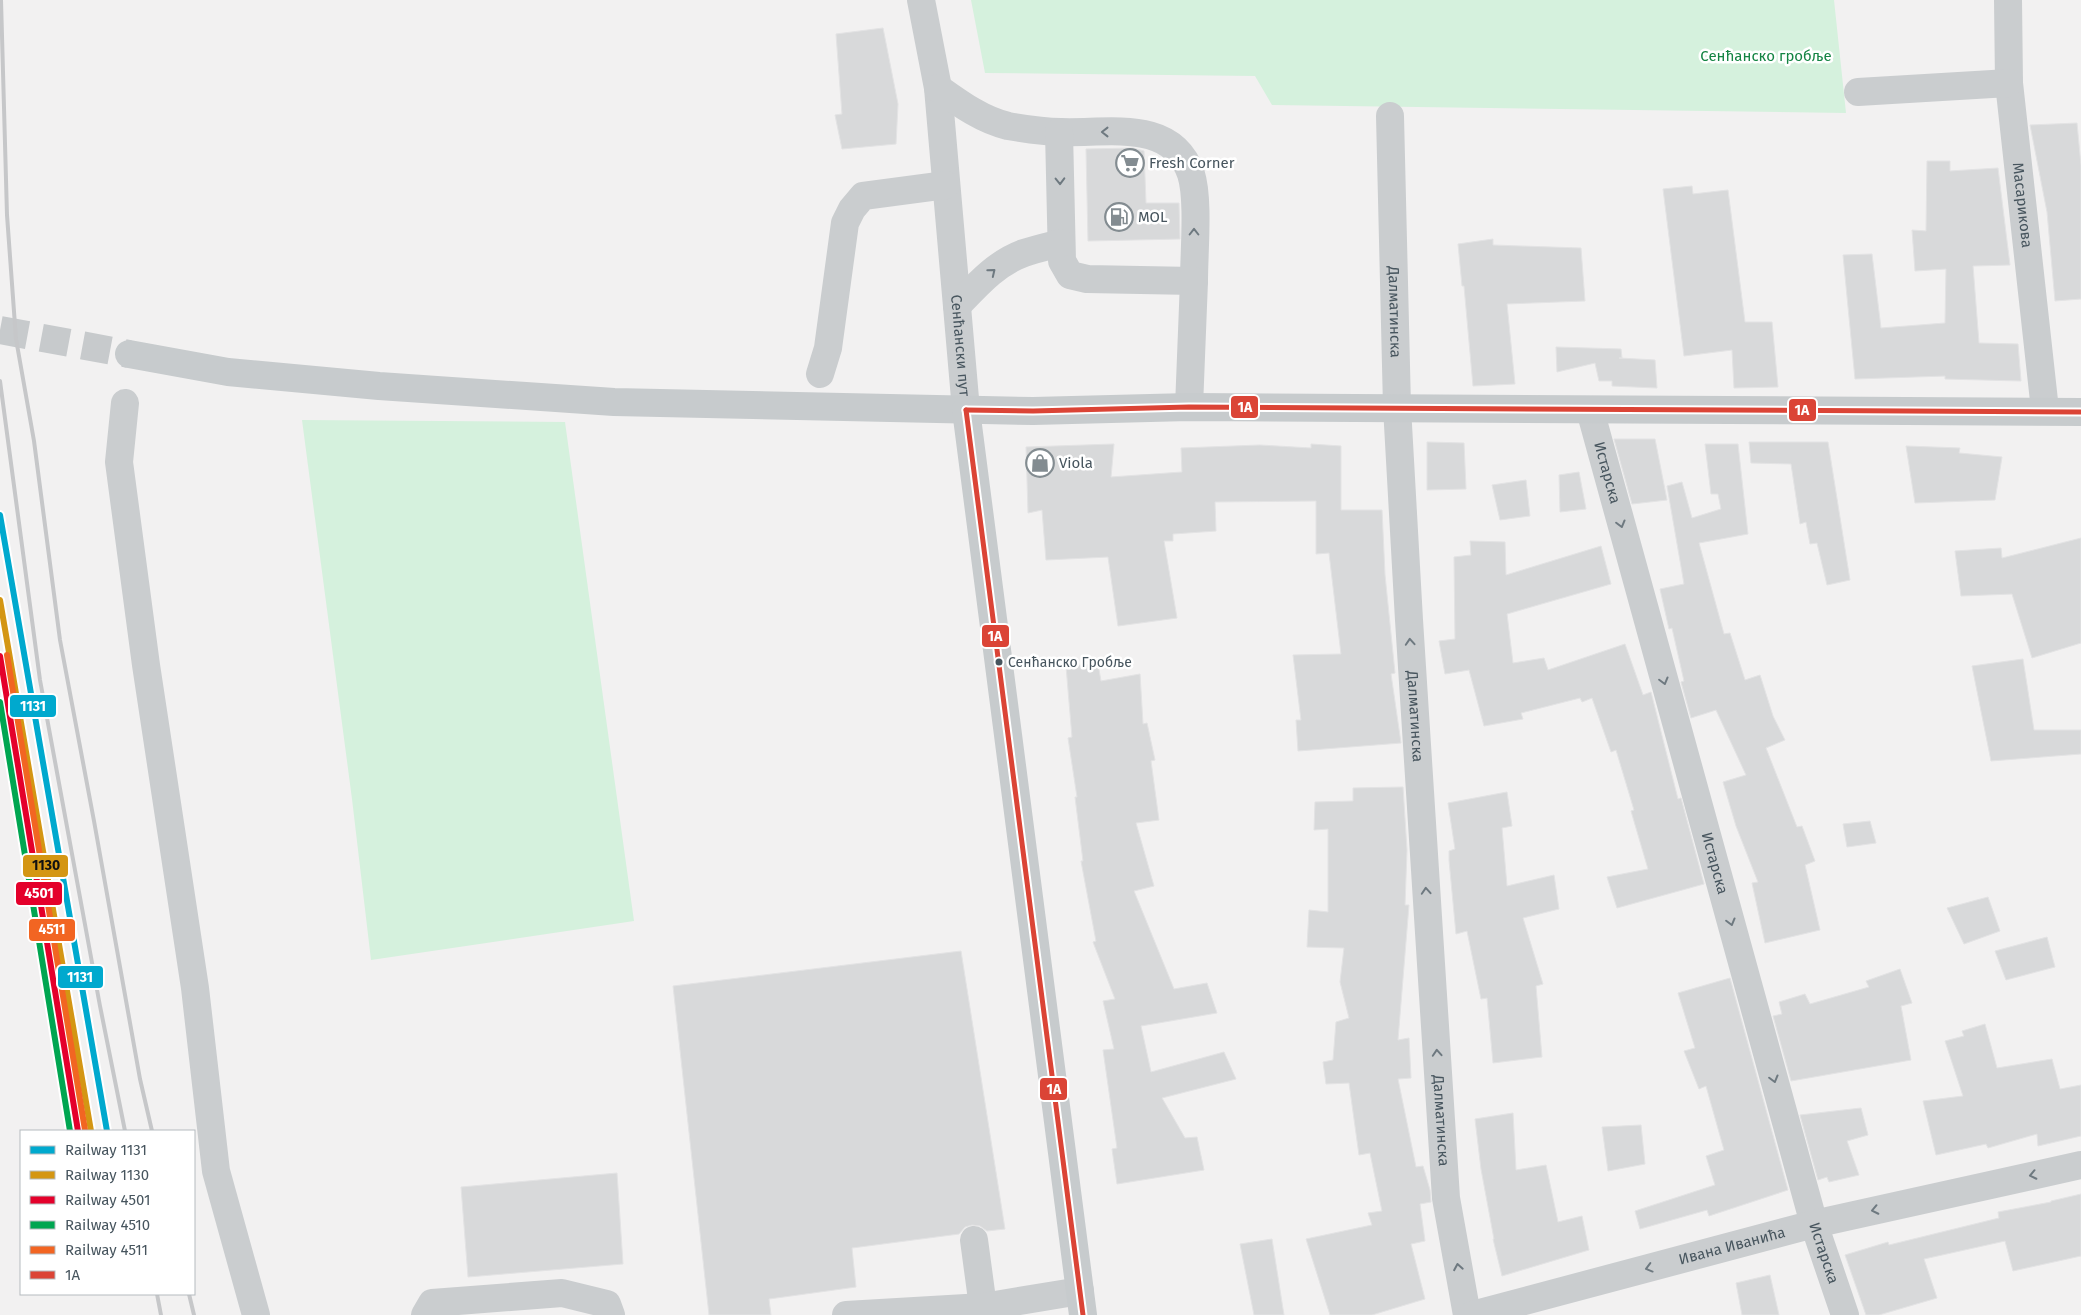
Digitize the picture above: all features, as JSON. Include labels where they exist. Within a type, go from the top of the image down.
[{"type":"main road","points":[[129,354],[228,372],[379,386],[604,402],[1033,411],[1189,407],[1397,407],[1590,410],[2045,410],[2081,412]]},
{"type":"main road","name":"Сенћански пут","points":[[966,410],[1081,1303]]},
{"type":"street","name":"Сенћански пут","points":[[921,0],[938,88],[966,410]]},
{"type":"street","name":"Масарикова","points":[[2008,0],[2009,83],[2045,410]]},
{"type":"street","points":[[1858,92],[2009,83]]},
{"type":"street","points":[[938,88],[964,106],[994,122],[1008,126],[1059,132],[1133,132],[1152,135],[1174,148],[1185,161],[1194,188],[1194,281],[1189,407]]},
{"type":"street","name":"Далматинска","points":[[1390,116],[1397,407],[1446,1198],[1467,1315]]},
{"type":"street","points":[[1059,132],[1062,261],[1070,275],[1078,278],[1194,281]]},
{"type":"street","points":[[820,374],[830,340],[845,223],[852,209],[863,196],[946,184]]},
{"type":"street","points":[[957,306],[989,273],[1004,262],[1024,253],[1062,243]]},
{"type":"street","points":[[125,403],[119,462],[146,664],[195,988],[216,1171],[256,1315]]},
{"type":"street","name":"Истарска","points":[[1590,410],[1814,1224],[1845,1315]]},
{"type":"street","name":"Ивана Иванића","points":[[1472,1315],[1814,1224],[2081,1165]]},
{"type":"street","points":[[974,1240],[983,1307]]},
{"type":"street","points":[[425,1315],[432,1304],[562,1293],[607,1304],[611,1315]]},
{"type":"street","points":[[846,1315],[1081,1303]]},
{"type":"green space","name":"Сенћанско гробље","points":[[971,0],[1834,0],[1846,113],[1272,105],[1255,76],[985,73]]},
{"type":"green space","points":[[302,420],[565,422],[634,921],[371,960],[352,799]]},
{"type":"building","points":[[883,28],[898,104],[896,144],[842,149],[835,115],[842,114],[836,34]]},
{"type":"building","points":[[2077,123],[2081,165],[2081,299],[2055,301],[2047,212],[2030,125]]},
{"type":"building","points":[[1133,148],[1144,151],[1146,203],[1179,203],[1180,239],[1088,241],[1086,149]]},
{"type":"building","points":[[1927,161],[1950,161],[1950,171],[1998,168],[2010,265],[1973,266],[1979,343],[2018,344],[2021,381],[1945,379],[1945,376],[1855,379],[1843,255],[1872,254],[1881,328],[1945,323],[1946,269],[1915,271],[1912,230],[1926,231]]},
{"type":"building","points":[[1692,186],[1693,194],[1728,190],[1745,322],[1772,322],[1778,387],[1734,388],[1732,350],[1684,356],[1663,189]]},
{"type":"building","points":[[1493,239],[1493,245],[1581,248],[1585,301],[1507,304],[1515,384],[1473,386],[1464,286],[1462,286],[1458,244]]},
{"type":"building","points":[[1556,347],[1621,349],[1622,358],[1619,358],[1655,360],[1657,388],[1612,386],[1612,381],[1599,381],[1595,363],[1557,372]]},
{"type":"building","points":[[1614,439],[1655,439],[1667,500],[1632,504]]},
{"type":"building","points":[[1427,442],[1464,443],[1466,489],[1427,490]]},
{"type":"building","points":[[1749,442],[1828,442],[1850,580],[1827,585],[1817,543],[1810,544],[1806,522],[1800,524],[1791,464],[1751,463]]},
{"type":"building","points":[[1114,444],[1111,477],[1182,472],[1181,448],[1260,445],[1311,448],[1311,444],[1341,446],[1341,510],[1382,510],[1385,575],[1395,673],[1391,674],[1401,743],[1298,751],[1296,720],[1301,720],[1293,655],[1341,654],[1329,553],[1316,554],[1316,501],[1215,502],[1216,531],[1173,534],[1173,541],[1164,541],[1177,618],[1118,626],[1108,557],[1046,560],[1042,510],[1028,513],[1026,447]]},
{"type":"building","points":[[1705,444],[1738,444],[1748,534],[1699,543],[1724,634],[1730,633],[1745,680],[1760,675],[1773,716],[1785,740],[1766,748],[1797,827],[1802,826],[1815,861],[1805,865],[1820,930],[1765,943],[1752,883],[1758,882],[1736,826],[1723,782],[1746,775],[1716,710],[1691,718],[1681,682],[1684,681],[1672,628],[1669,629],[1660,589],[1684,584],[1667,486],[1682,482],[1692,518],[1721,509],[1718,494],[1711,494]]},
{"type":"building","points":[[1906,446],[1960,448],[1959,453],[2002,457],[1995,500],[1915,503]]},
{"type":"building","points":[[1579,472],[1586,509],[1560,512],[1559,475]]},
{"type":"building","points":[[1526,480],[1530,516],[1500,520],[1492,485]]},
{"type":"building","points":[[2081,538],[2081,643],[2032,658],[2012,594],[1961,596],[1955,551],[2001,548],[2002,558]]},
{"type":"building","points":[[1470,541],[1505,542],[1506,575],[1601,546],[1611,584],[1507,614],[1513,663],[1544,658],[1548,670],[1625,644],[1643,695],[1651,692],[1678,799],[1681,798],[1704,884],[1617,908],[1607,877],[1648,869],[1631,811],[1634,810],[1616,750],[1611,752],[1592,698],[1582,702],[1580,698],[1521,713],[1523,719],[1484,726],[1469,670],[1445,674],[1439,641],[1455,639],[1454,557],[1471,555]]},
{"type":"building","points":[[2023,659],[2034,730],[2081,730],[2081,754],[1991,761],[1972,666]]},
{"type":"building","points":[[1098,664],[1101,681],[1140,674],[1143,724],[1147,723],[1155,760],[1151,761],[1159,820],[1136,823],[1154,886],[1134,891],[1174,989],[1207,983],[1217,1013],[1141,1026],[1151,1072],[1224,1052],[1236,1079],[1162,1098],[1185,1138],[1197,1137],[1204,1170],[1117,1184],[1112,1149],[1117,1148],[1103,1050],[1114,1049],[1103,1001],[1115,999],[1093,942],[1096,941],[1081,861],[1083,861],[1075,797],[1077,797],[1068,738],[1072,737],[1066,666]]},
{"type":"building","points":[[1403,787],[1407,850],[1405,905],[1409,905],[1398,1040],[1409,1038],[1411,1078],[1398,1079],[1416,1167],[1423,1166],[1430,1190],[1431,1202],[1420,1204],[1425,1241],[1411,1244],[1425,1299],[1372,1315],[1330,1315],[1306,1239],[1372,1225],[1368,1213],[1382,1211],[1370,1153],[1359,1155],[1349,1083],[1326,1084],[1323,1062],[1333,1060],[1336,1022],[1349,1018],[1340,982],[1344,948],[1307,947],[1309,910],[1328,912],[1328,829],[1314,830],[1315,802],[1353,801],[1353,788]]},
{"type":"building","points":[[1507,792],[1512,826],[1502,828],[1507,886],[1554,875],[1559,909],[1523,918],[1543,984],[1536,986],[1542,1057],[1493,1063],[1487,998],[1481,999],[1467,931],[1456,934],[1449,860],[1449,851],[1455,849],[1448,803]]},
{"type":"building","points":[[1870,821],[1876,843],[1847,847],[1843,824]]},
{"type":"building","points":[[1988,897],[2000,931],[1964,944],[1947,908]]},
{"type":"building","points":[[2047,937],[2055,967],[2006,980],[1995,951]]},
{"type":"building","points":[[961,951],[1005,1229],[987,1231],[980,1226],[972,1225],[965,1227],[959,1234],[852,1248],[856,1287],[769,1299],[771,1315],[709,1315],[673,986]]},
{"type":"building","points":[[1900,969],[1912,1003],[1901,1006],[1911,1060],[1791,1081],[1773,1016],[1782,1014],[1779,1002],[1805,994],[1810,1004],[1869,987],[1866,981]]},
{"type":"building","points":[[1730,978],[1788,1190],[1709,1216],[1707,1210],[1640,1229],[1635,1211],[1715,1185],[1706,1156],[1724,1150],[1706,1086],[1699,1089],[1684,1051],[1695,1048],[1678,993]]},
{"type":"building","points":[[1985,1024],[1997,1068],[2052,1059],[2060,1089],[2081,1085],[2081,1136],[2038,1146],[2037,1134],[1988,1148],[1986,1144],[1936,1155],[1923,1101],[1963,1096],[1945,1041],[1964,1036],[1962,1031]]},
{"type":"building","points":[[1861,1108],[1868,1135],[1847,1141],[1859,1175],[1829,1182],[1827,1177],[1818,1180],[1800,1115]]},
{"type":"building","points":[[1513,1113],[1516,1170],[1546,1165],[1558,1222],[1582,1216],[1589,1250],[1502,1276],[1493,1239],[1475,1119]]},
{"type":"building","points":[[1641,1125],[1645,1164],[1608,1171],[1602,1127]]},
{"type":"building","points":[[617,1173],[623,1264],[468,1277],[461,1187]]},
{"type":"building","points":[[2081,1194],[2081,1256],[2013,1271],[2005,1241],[1924,1259],[1937,1298],[1879,1315],[1866,1315],[1845,1255],[1888,1242],[1889,1245],[1999,1218],[1998,1212]]},
{"type":"building","points":[[1272,1239],[1284,1315],[1254,1315],[1240,1244]]},
{"type":"building","points":[[1770,1275],[1779,1315],[1742,1315],[1736,1283]]},
{"type":"tunnel","points":[[0,330],[129,354]]},
{"type":"railway","points":[[1,0],[7,215],[16,339],[34,441],[60,640],[140,1079],[152,1130]]},
{"type":"railway","points":[[0,381],[40,680],[125,1130]]},
{"type":"railway","points":[[157,1295],[161,1315]]},
{"type":"railway","points":[[189,1295],[194,1315]]},
{"type":"rail line","name":"1131","points":[[0,515],[107,1130]]},
{"type":"rail line","name":"1130","points":[[0,600],[91,1130]]},
{"type":"rail line","name":"4511","points":[[7,655],[85,1130]]},
{"type":"rail line","name":"4501","points":[[0,656],[78,1130]]},
{"type":"rail line","name":"4510","points":[[0,702],[70,1130]]},
{"type":"transit line","name":"1A","points":[[966,410],[1033,411],[1189,407],[2081,412]]},
{"type":"transit line","name":"1A","points":[[966,410],[1083,1315]]},
{"type":"place","name":"Fresh Corner","points":[[1130,163]]},
{"type":"place","name":"MOL","points":[[1119,217]]},
{"type":"place","name":"Viola","points":[[1040,463]]},
{"type":"place","name":"Сенћанско Гробље","points":[[999,662]]}]
